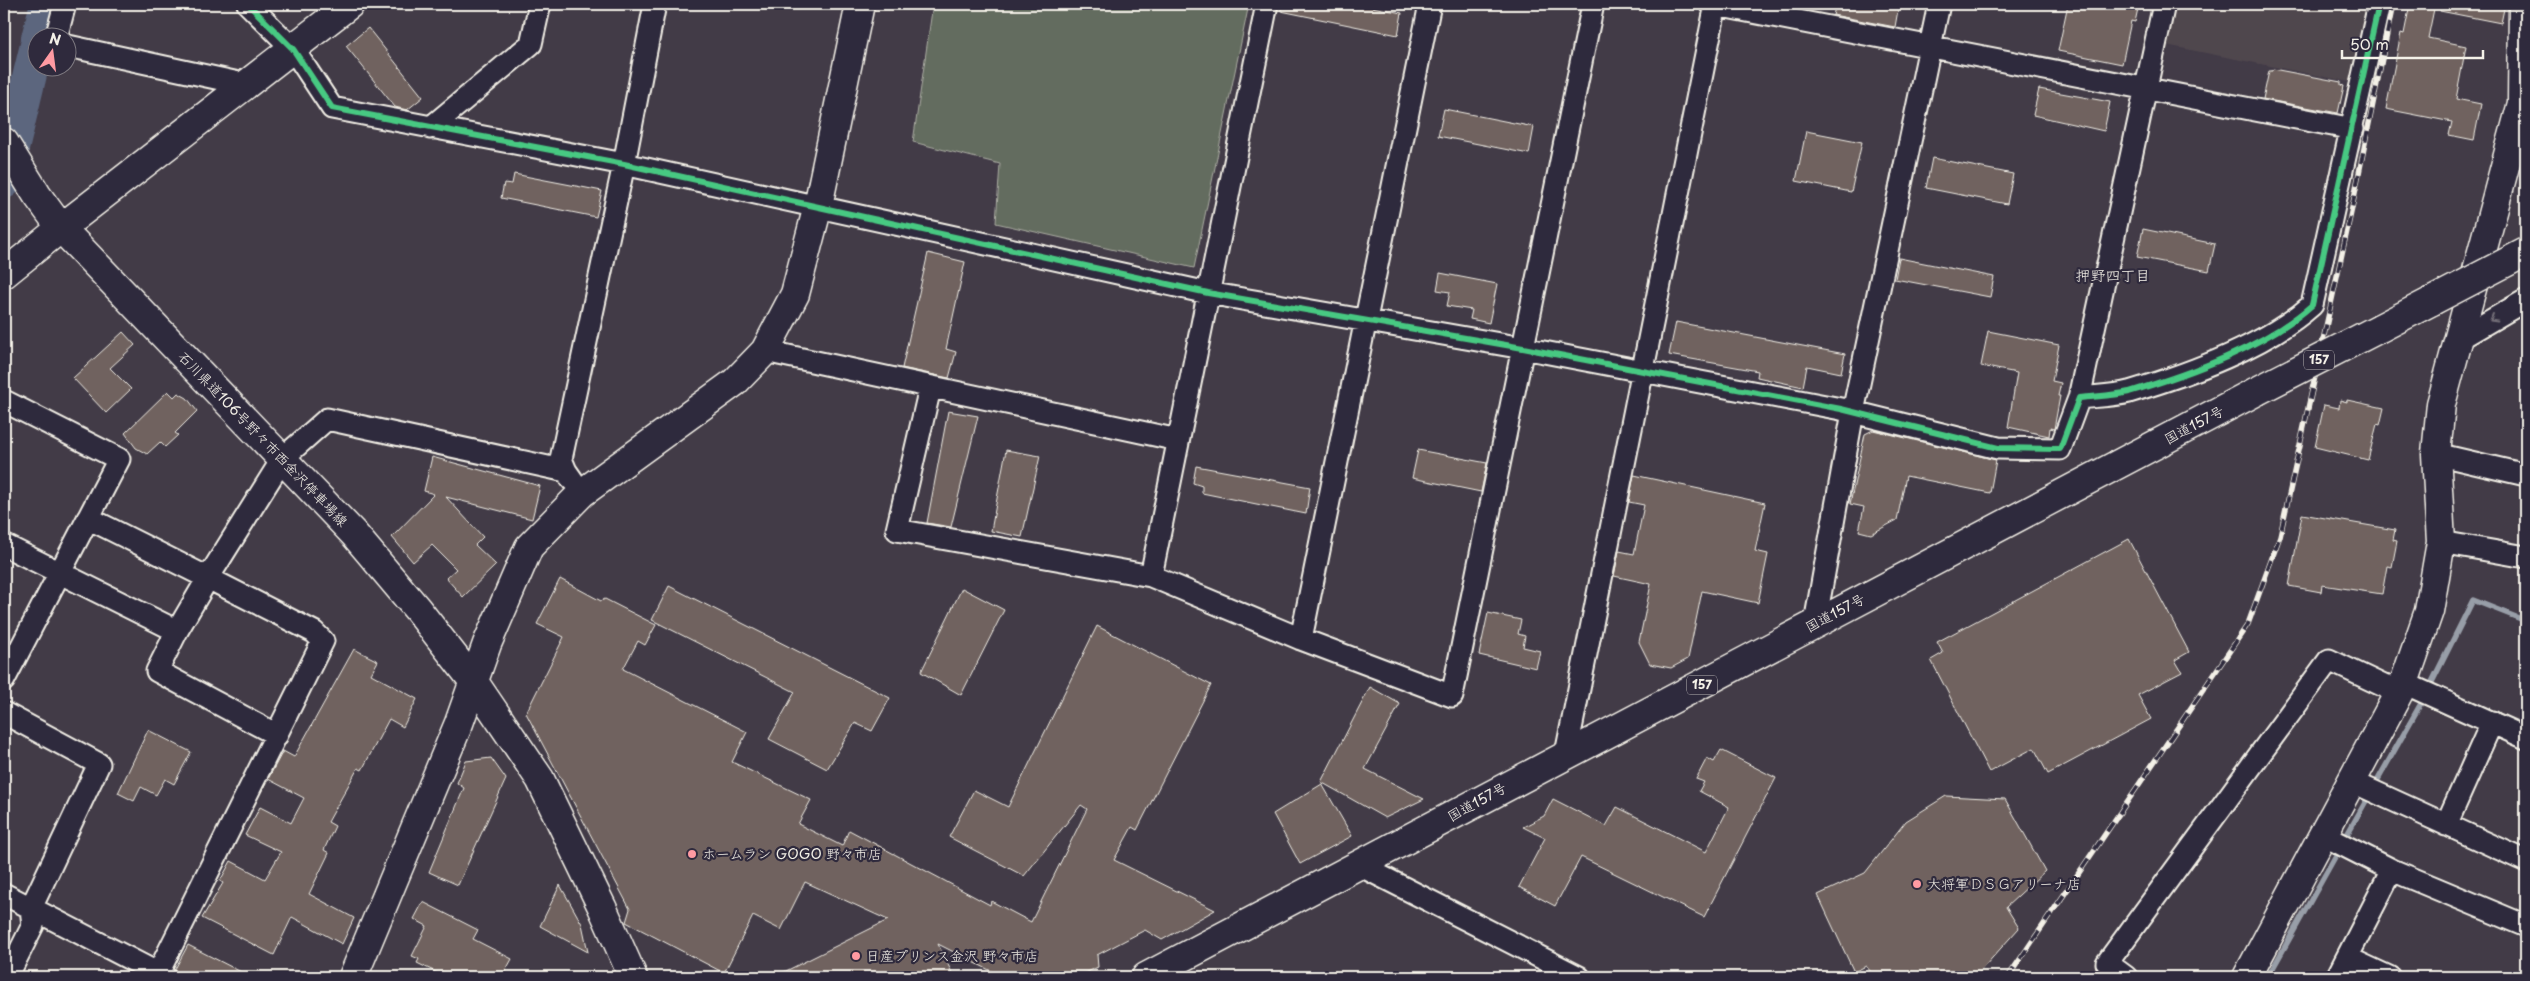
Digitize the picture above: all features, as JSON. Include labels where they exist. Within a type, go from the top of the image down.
[{"type":"main road","points":[[10,269],[350,4]]},
{"type":"main road","points":[[353,977],[456,732],[487,644],[529,547],[582,493],[735,382],[765,351],[795,294],[818,206],[860,4]]},
{"type":"main road","points":[[2247,977],[2337,842],[2419,690],[2429,611],[2441,542],[2436,454],[2441,404],[2522,103],[2524,4]]},
{"type":"main road","name":"石川県道106号野々市西金沢停車場線","points":[[4,142],[23,174],[61,228],[354,534],[418,610],[474,682],[540,779],[602,907],[632,977]]},
{"type":"main road","name":"国道157号","points":[[1146,977],[1361,866],[1566,754],[1666,704],[2257,391],[2526,252]]},
{"type":"street","points":[[59,28],[65,4]]},
{"type":"street","points":[[248,4],[293,48],[332,108],[624,164],[1208,293],[1523,348],[1853,412],[1998,448],[2060,449],[2079,398],[2164,4]]},
{"type":"street","points":[[430,128],[531,44],[540,4]]},
{"type":"street","points":[[582,493],[566,471],[561,459],[624,164],[655,4]]},
{"type":"street","points":[[1151,576],[1267,4]]},
{"type":"street","points":[[1301,638],[1364,320],[1430,4]]},
{"type":"street","points":[[930,388],[897,530],[1151,576],[1301,638],[1452,696],[1593,4]]},
{"type":"street","points":[[1566,754],[1714,4],[2353,129]]},
{"type":"street","points":[[1816,623],[1853,412],[1938,4]]},
{"type":"street","points":[[2079,398],[2127,392],[2229,356],[2292,323],[2312,305],[2353,129],[2379,4]]},
{"type":"street","points":[[78,48],[248,85]]},
{"type":"street","points":[[2459,339],[2526,300]]},
{"type":"street","points":[[765,351],[1178,440]]},
{"type":"street","points":[[4,401],[119,459],[4,680]]},
{"type":"street","points":[[277,736],[157,671],[177,631],[208,578],[283,458],[327,419],[566,471]]},
{"type":"street","points":[[2436,454],[2526,475]]},
{"type":"street","points":[[4,894],[159,976],[323,641],[314,632],[88,518]]},
{"type":"street","points":[[2441,542],[2526,557]]},
{"type":"street","points":[[4,545],[177,631]]},
{"type":"street","points":[[2126,977],[2107,963],[2328,660],[2388,688],[2419,690],[2526,738]]},
{"type":"street","points":[[4,713],[99,764],[31,908],[33,925],[7,977]]},
{"type":"street","points":[[2446,825],[2492,722]]},
{"type":"street","points":[[2366,788],[2526,861]]},
{"type":"street","points":[[2337,842],[2392,870],[2526,926]]},
{"type":"street","points":[[1361,866],[1579,977]]},
{"type":"street","points":[[2338,977],[2392,870]]},
{"type":"street","points":[[2348,958],[2389,977]]},
{"type":"shaded area","points":[[2174,4],[2371,4],[2355,83],[2166,45]]},
{"type":"green space","points":[[933,4],[1249,4],[1194,268],[996,223],[1000,164],[913,142]]},
{"type":"building","points":[[1281,4],[1357,4],[1402,13],[1398,35],[1281,11]]},
{"type":"building","points":[[1836,4],[1899,4],[1895,27],[1833,15]]},
{"type":"building","points":[[2068,4],[2139,4],[2135,22],[2131,21],[2122,64],[2058,51]]},
{"type":"building","points":[[2410,4],[2435,4],[2428,38],[2466,46],[2456,99],[2481,104],[2474,140],[2449,135],[2452,122],[2386,109],[2401,33],[2404,34]]},
{"type":"building","points":[[2441,4],[2505,4],[2501,23],[2440,11]]},
{"type":"building","points":[[368,28],[423,97],[407,110],[395,107],[346,46]]},
{"type":"building","points":[[2273,69],[2341,82],[2341,85],[2344,86],[2338,113],[2263,99],[2269,71]]},
{"type":"building","points":[[2039,89],[2110,102],[2104,131],[2033,115]]},
{"type":"building","points":[[1444,109],[1534,127],[1529,154],[1438,136]]},
{"type":"building","points":[[1806,131],[1862,142],[1851,192],[1796,181]]},
{"type":"building","points":[[1932,158],[2013,174],[2007,204],[1926,188]]},
{"type":"building","points":[[514,174],[602,191],[596,217],[501,198],[504,183],[512,184]]},
{"type":"building","points":[[2143,229],[2215,244],[2209,271],[2137,257]]},
{"type":"building","points":[[928,253],[965,262],[946,349],[956,352],[949,378],[902,368]]},
{"type":"building","points":[[1899,258],[1994,277],[1990,297],[1895,279]]},
{"type":"building","points":[[1440,273],[1497,284],[1489,323],[1470,319],[1472,310],[1447,306],[1450,292],[1437,290]]},
{"type":"building","points":[[1676,322],[1845,354],[1841,373],[1807,366],[1803,387],[1757,377],[1758,371],[1669,355]]},
{"type":"building","points":[[1988,331],[2059,345],[2052,381],[2061,383],[2058,396],[2060,396],[2054,429],[2050,428],[2049,436],[2008,427],[2017,373],[1981,366]]},
{"type":"building","points":[[123,332],[135,345],[110,368],[131,389],[106,413],[73,378]]},
{"type":"building","points":[[168,391],[174,397],[178,393],[187,398],[197,411],[175,433],[178,435],[165,447],[160,442],[147,454],[136,448],[125,433]]},
{"type":"building","points":[[2340,400],[2384,408],[2380,425],[2377,424],[2368,460],[2315,447],[2324,405],[2339,408]]},
{"type":"building","points":[[948,411],[978,416],[951,527],[927,523]]},
{"type":"building","points":[[1873,430],[1996,460],[1990,493],[1906,476],[1897,520],[1871,534],[1859,531],[1864,507],[1850,504],[1865,434]]},
{"type":"building","points":[[1006,450],[1040,456],[1022,537],[991,531]]},
{"type":"building","points":[[1418,450],[1487,463],[1481,492],[1412,478]]},
{"type":"building","points":[[432,457],[540,486],[532,519],[446,497],[483,537],[475,545],[496,565],[463,597],[446,578],[456,569],[432,545],[413,562],[392,537],[434,494],[424,491]]},
{"type":"building","points":[[1196,466],[1310,487],[1306,514],[1202,493],[1202,486],[1193,483]]},
{"type":"building","points":[[1634,475],[1765,503],[1755,551],[1768,554],[1758,603],[1702,591],[1688,659],[1671,668],[1650,664],[1639,642],[1651,584],[1614,576],[1619,551],[1634,554],[1644,505],[1629,502]]},
{"type":"building","points":[[2302,514],[2395,530],[2393,540],[2397,541],[2392,567],[2387,566],[2382,594],[2322,585],[2321,592],[2289,586]]},
{"type":"building","points":[[2129,539],[2189,652],[2175,660],[2182,672],[2138,695],[2151,719],[2048,774],[2034,748],[1989,772],[1931,660],[1943,653],[1937,642]]},
{"type":"building","points":[[560,579],[601,601],[605,599],[656,625],[645,645],[638,641],[623,669],[747,732],[732,762],[811,800],[798,824],[842,846],[849,830],[990,905],[991,901],[1031,922],[1087,809],[1081,805],[1024,876],[949,837],[974,790],[1008,807],[1097,626],[1211,685],[1137,830],[1132,827],[1114,860],[1215,910],[1162,940],[1145,930],[1097,955],[1098,967],[1077,977],[1003,977],[938,944],[954,977],[774,977],[888,920],[805,882],[781,930],[753,916],[724,973],[626,922],[630,909],[526,713],[564,637],[537,624]]},
{"type":"building","points":[[669,586],[890,698],[872,731],[855,723],[827,769],[769,739],[795,692],[652,620]]},
{"type":"building","points":[[962,588],[1004,610],[961,695],[921,672]]},
{"type":"building","points":[[1488,613],[1521,620],[1518,634],[1525,636],[1523,647],[1540,651],[1536,668],[1479,655]]},
{"type":"building","points":[[354,649],[378,661],[371,674],[417,699],[403,727],[389,719],[362,770],[358,768],[328,822],[335,826],[324,850],[329,853],[309,894],[354,918],[342,944],[292,917],[274,955],[202,918],[223,883],[220,881],[231,861],[265,879],[281,852],[245,835],[260,807],[291,823],[304,798],[268,779],[283,751],[294,757]]},
{"type":"building","points":[[1370,687],[1400,704],[1365,769],[1424,799],[1385,818],[1321,782]]},
{"type":"building","points":[[148,730],[191,752],[174,784],[165,779],[156,795],[141,787],[134,801],[118,793]]},
{"type":"building","points":[[1721,750],[1776,778],[1704,917],[1581,857],[1555,906],[1519,887],[1545,838],[1523,827],[1544,816],[1553,799],[1606,826],[1617,807],[1706,852],[1729,807],[1699,791],[1704,782],[1696,779],[1707,758],[1714,762]]},
{"type":"building","points":[[491,758],[506,779],[458,885],[429,872],[464,788],[457,783],[466,761]]},
{"type":"building","points":[[1322,784],[1352,836],[1300,864],[1273,814]]},
{"type":"building","name":"大将軍ＤＳＧアリーナ店","points":[[1946,796],[2005,799],[2045,871],[2006,907],[2019,928],[1975,977],[1875,977],[1866,966],[1854,972],[1818,895],[1865,873],[1906,821]]},
{"type":"building","points":[[560,885],[582,924],[588,952],[540,926]]},
{"type":"building","points":[[423,902],[478,930],[473,939],[512,959],[502,977],[446,977],[417,963],[419,959],[412,956],[427,926],[414,919]]},
{"type":"building","points":[[188,945],[251,977],[177,977],[175,969]]},
{"type":"waterway","points":[[41,28],[47,4]]},
{"type":"waterway","points":[[4,182],[29,78]]},
{"type":"waterway","points":[[2428,690],[2473,600],[2526,621]]},
{"type":"waterway","points":[[2344,840],[2424,698]]},
{"type":"waterway","points":[[2268,977],[2340,848]]},
{"type":"railway","points":[[2008,977],[2248,624],[2280,536],[2352,208],[2393,4]]},
{"type":"cycle path","points":[[248,4],[293,49],[332,108],[624,164],[1208,293],[1523,348],[1841,409],[1998,448],[2060,449],[2079,398],[2129,392],[2201,368],[2272,334],[2312,305],[2379,4]]},
{"type":"place","name":"ホームラン GOGO 野々市店","points":[[692,854]]},
{"type":"place","name":"大将軍ＤＳＧアリーナ店","points":[[1917,884]]},
{"type":"place","name":"日産プリンス金沢 野々市店","points":[[856,956]]},
{"type":"district","name":"押野四丁目","points":[[2113,276]]}]
